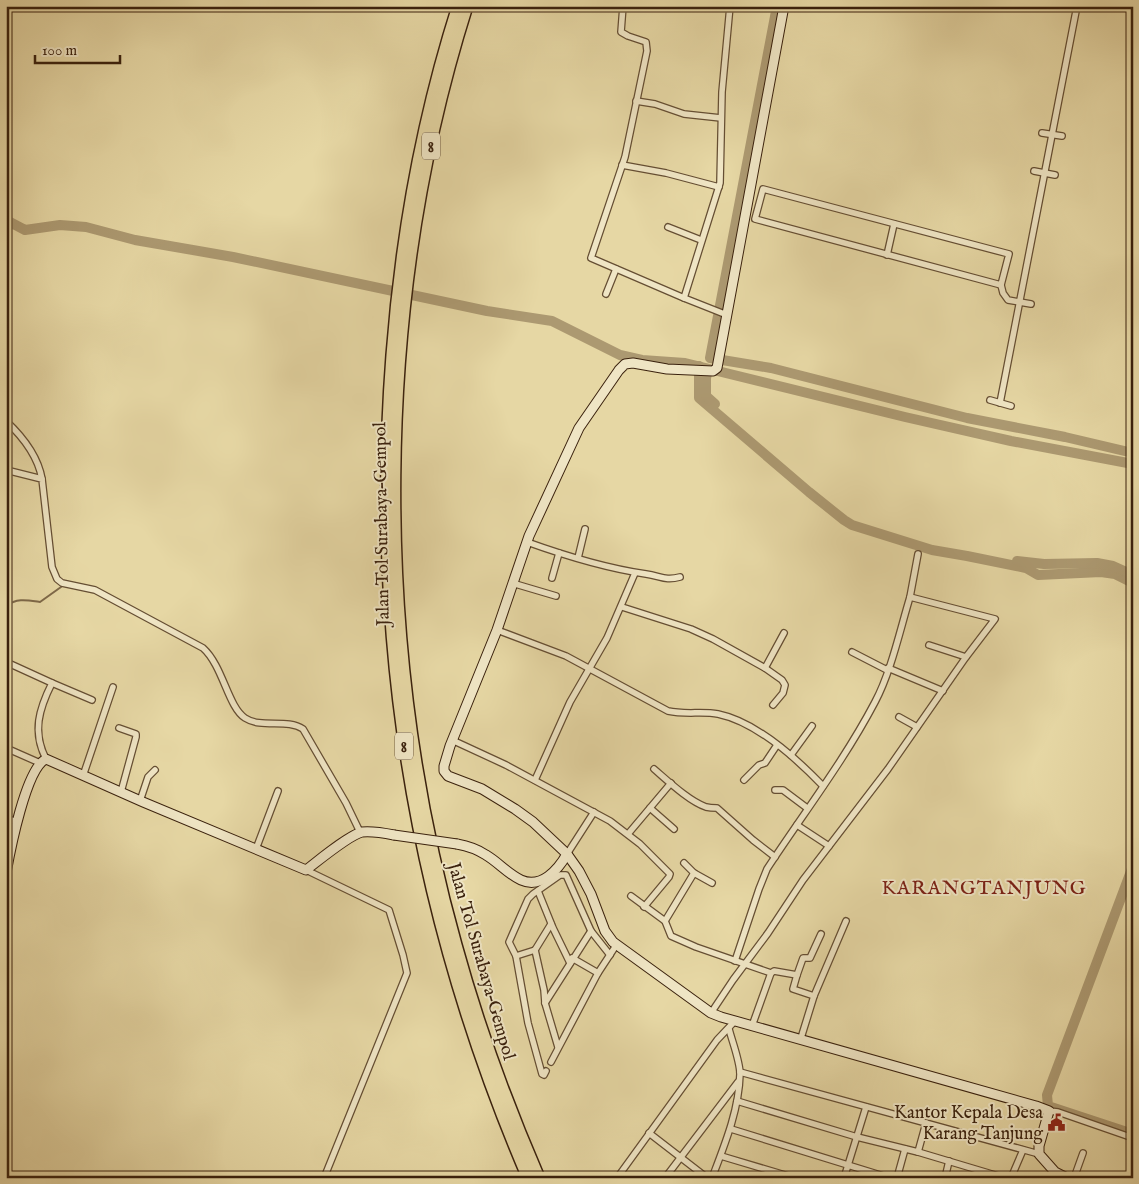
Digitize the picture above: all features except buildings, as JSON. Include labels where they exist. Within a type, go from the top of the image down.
[{"type":"highway","name":"Jalan Tol Surabaya–Gempol","points":[[458,6],[435,86],[413,190],[389,392],[386,476],[387,554],[392,646],[400,721],[427,868],[442,929],[468,1017],[506,1124],[528,1178]]},
{"type":"highway","name":"Jalan Tol Surabaya–Gempol","points":[[467,6],[434,128],[402,292],[397,386],[395,523],[397,585],[411,728],[436,867],[456,945],[480,1024],[499,1079],[539,1178]]},
{"type":"street","points":[[623,6],[622,32],[647,44],[622,165],[591,258],[725,315]]},
{"type":"street","points":[[684,298],[719,187],[722,92],[730,6]]},
{"type":"street","points":[[784,6],[725,315],[717,368],[715,371],[698,371],[667,369],[633,362],[625,364],[578,428],[527,542],[497,630],[452,740],[444,766],[446,774],[482,789],[533,822],[567,854],[579,871],[591,894],[605,931],[613,942],[711,1013],[732,1025],[752,1026],[801,1038],[1049,1111],[1058,1112],[1133,1138]]},
{"type":"street","points":[[1000,403],[1077,6]]},
{"type":"street","points":[[636,101],[655,104],[684,114],[721,118]]},
{"type":"street","points":[[1042,132],[1062,136]]},
{"type":"street","points":[[622,165],[666,173],[719,187]]},
{"type":"street","points":[[1034,171],[1055,175]]},
{"type":"street","points":[[1001,285],[755,219],[763,189],[1009,254],[1001,285],[1003,293],[1008,300],[1031,304]]},
{"type":"street","points":[[887,254],[894,224]]},
{"type":"street","points":[[668,227],[701,240]]},
{"type":"street","points":[[606,294],[616,269]]},
{"type":"street","points":[[990,400],[1011,406]]},
{"type":"street","points":[[6,422],[24,440],[34,455],[40,470],[39,479],[52,566],[57,579],[62,583],[95,590],[202,648],[214,662],[235,706],[244,718],[303,729],[346,803],[360,832]]},
{"type":"street","points":[[6,470],[39,479]]},
{"type":"street","points":[[578,558],[585,529]]},
{"type":"street","points":[[527,542],[559,553],[635,573],[667,580],[680,577]]},
{"type":"street","points":[[552,578],[559,553]]},
{"type":"street","points":[[735,962],[767,869],[862,726],[878,696],[910,597],[918,554]]},
{"type":"street","points":[[535,780],[570,702],[622,607],[635,573]]},
{"type":"street","points":[[512,583],[556,596]]},
{"type":"street","points":[[711,1013],[803,880],[888,769],[966,657],[995,619],[910,597]]},
{"type":"street","points":[[622,607],[682,626],[713,639],[765,668],[782,680],[785,685],[782,693],[773,705]]},
{"type":"street","points":[[497,630],[556,652],[668,710],[725,716],[749,726],[791,754],[823,786]]},
{"type":"street","points":[[765,668],[784,633]]},
{"type":"street","points":[[929,645],[966,657]]},
{"type":"street","points":[[852,652],[943,691]]},
{"type":"street","points":[[6,662],[92,700]]},
{"type":"street","points":[[6,873],[9,841],[26,792],[43,761],[38,729],[45,697],[53,684]]},
{"type":"street","points":[[84,773],[113,687]]},
{"type":"street","points":[[899,717],[917,727]]},
{"type":"street","points":[[791,754],[812,726]]},
{"type":"street","points":[[119,728],[136,734],[121,792]]},
{"type":"street","points":[[452,740],[535,780],[594,812],[628,834],[670,874],[644,907]]},
{"type":"street","points":[[744,780],[759,765],[766,763],[777,745]]},
{"type":"street","points":[[6,748],[84,773],[121,792],[141,798],[257,846],[389,910],[404,954],[407,974],[324,1178]]},
{"type":"street","points":[[654,769],[701,805],[709,808],[718,808],[775,857]]},
{"type":"street","points":[[141,798],[150,774],[155,770]]},
{"type":"street","points":[[628,834],[672,783]]},
{"type":"street","points":[[775,790],[783,790],[807,808]]},
{"type":"street","points":[[257,846],[278,791]]},
{"type":"street","points":[[650,808],[674,829]]},
{"type":"street","points":[[306,870],[360,832],[376,832],[457,844],[477,850],[520,879],[530,882],[543,879],[552,874],[594,812]]},
{"type":"street","points":[[6,818],[17,822]]},
{"type":"street","points":[[797,825],[829,846]]},
{"type":"street","points":[[684,863],[694,873],[712,883]]},
{"type":"street","points":[[665,921],[694,873]]},
{"type":"street","points":[[546,1071],[544,1075],[542,1074],[528,1023],[516,956],[508,942],[528,899],[560,875],[566,875],[591,931],[610,955]]},
{"type":"street","points":[[538,891],[551,924],[571,961],[598,974]]},
{"type":"street","points":[[631,896],[665,921],[671,936],[735,962],[771,974]]},
{"type":"street","points":[[801,1038],[814,996],[846,921]]},
{"type":"street","points":[[551,924],[536,950],[545,1003],[558,1047]]},
{"type":"street","points":[[545,1003],[591,931]]},
{"type":"street","points":[[814,996],[794,989],[803,958],[810,958],[821,934]]},
{"type":"street","points":[[551,1062],[598,974],[617,944]]},
{"type":"street","points":[[516,956],[536,950]]},
{"type":"street","points":[[752,1026],[771,974],[774,971],[797,975]]},
{"type":"street","points":[[649,1133],[708,1178],[721,1156],[731,1129],[737,1100],[740,1072],[732,1025]]},
{"type":"street","points":[[617,1178],[718,1040],[732,1025]]},
{"type":"street","points":[[740,1072],[1039,1154],[1055,1172],[1067,1178]]},
{"type":"street","points":[[665,1178],[739,1081]]},
{"type":"street","points":[[737,1100],[857,1137],[918,1152],[1005,1178]]},
{"type":"street","points":[[844,1178],[866,1107]]},
{"type":"street","points":[[1039,1154],[1039,1146],[1049,1111]]},
{"type":"street","points":[[918,1152],[926,1123]]},
{"type":"street","points":[[731,1129],[890,1178]]},
{"type":"street","points":[[897,1178],[905,1149]]},
{"type":"street","points":[[1011,1178],[1023,1150]]},
{"type":"street","points":[[1074,1178],[1083,1153]]},
{"type":"street","points":[[721,1156],[795,1178]]},
{"type":"street","points":[[945,1178],[949,1161]]},
{"type":"waterway","points":[[777,6],[710,358],[771,368],[967,418],[1065,437],[1133,453]]},
{"type":"waterway","points":[[6,220],[25,230],[60,225],[86,227],[135,240],[233,257],[487,311],[552,321],[620,355],[642,360],[685,363],[1011,441],[1133,464]]},
{"type":"waterway","points":[[699,366],[699,398],[809,492],[852,525],[932,550],[1026,568],[1038,575],[1101,572],[1115,574],[1133,583]]},
{"type":"waterway","points":[[708,370],[706,396],[715,404]]},
{"type":"waterway","points":[[1017,561],[1044,564],[1097,563],[1113,566],[1133,575]]},
{"type":"waterway","points":[[6,606],[10,603],[26,600],[40,602],[61,587]]},
{"type":"waterway","points":[[1133,866],[1047,1095],[1048,1106],[1133,1134]]},
{"type":"place","name":"Kantor Kepala Desa Karang Tanjung","points":[[1057,1122]]},
{"type":"district","name":"KARANGTANJUNG","points":[[984,887]]}]
